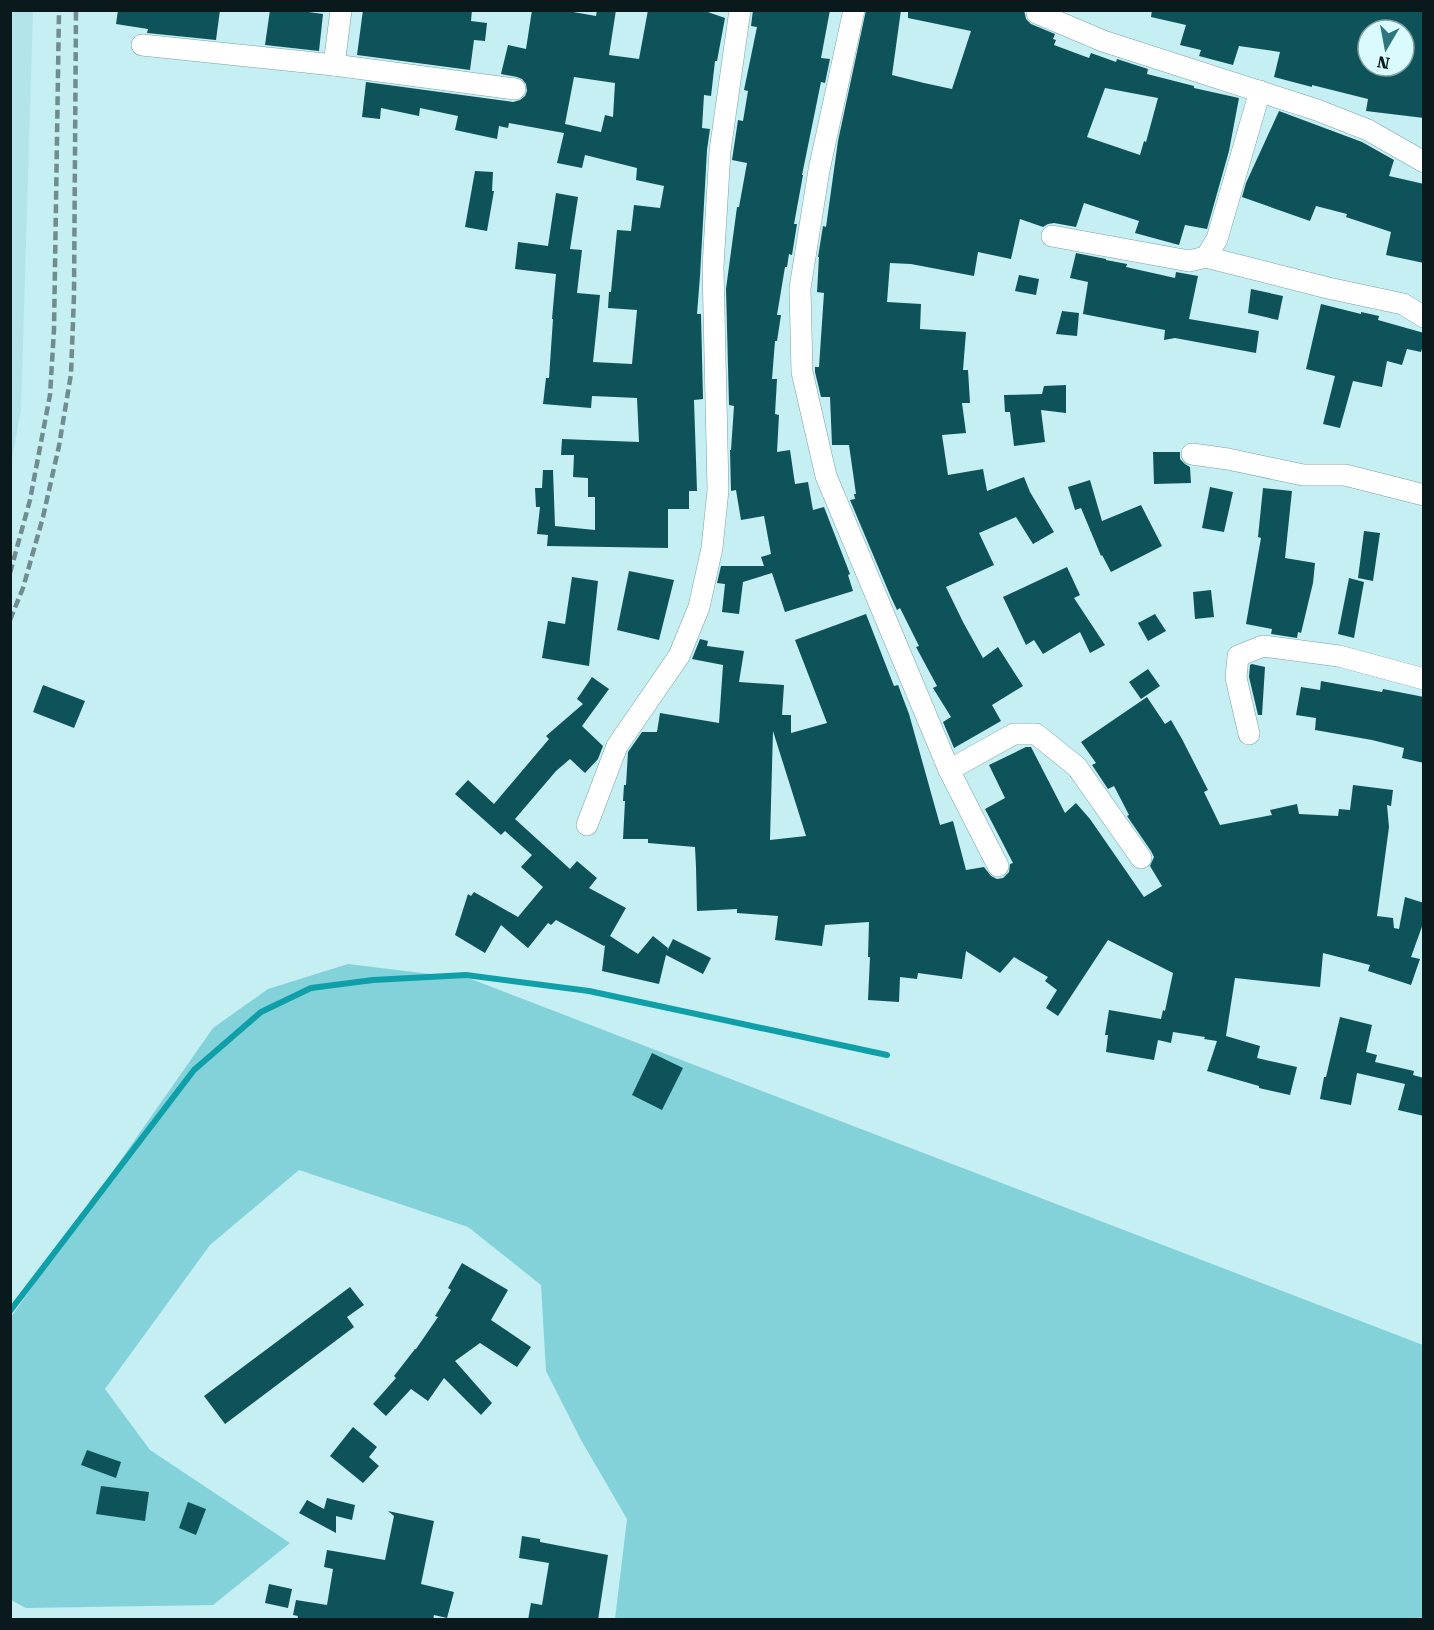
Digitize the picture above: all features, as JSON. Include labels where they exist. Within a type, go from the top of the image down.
[{"type":"street","points":[[334,65],[341,10]]},
{"type":"street","points":[[587,825],[617,746],[679,656],[699,607],[712,548],[718,490],[713,267],[720,151],[740,10]]},
{"type":"street","points":[[854,10],[819,170],[800,288],[802,372],[826,476],[949,770],[998,866]]},
{"type":"street","points":[[1037,10],[1037,13],[1047,19],[1103,41],[1317,110],[1368,130],[1424,162]]},
{"type":"street","points":[[142,45],[334,65],[515,89]]},
{"type":"street","points":[[1206,257],[1217,239],[1260,91]]},
{"type":"street","points":[[1052,236],[1189,261],[1206,257],[1328,288],[1403,304],[1424,317]]},
{"type":"street","points":[[1192,454],[1303,475],[1345,476],[1424,495]]},
{"type":"street","points":[[1249,734],[1236,678],[1238,656],[1263,646],[1339,656],[1424,679]]},
{"type":"street","points":[[949,770],[1014,734],[1036,734],[1077,767],[1141,858]]},
{"type":"shaded area","points":[[11,10],[33,11],[21,409],[11,464]]},
{"type":"shaded area","points":[[348,964],[471,979],[1423,1345],[1423,1619],[615,1619],[627,1519],[581,1440],[546,1371],[541,1285],[468,1227],[299,1170],[210,1245],[105,1389],[150,1450],[290,1543],[213,1605],[26,1608],[11,1600],[11,1317],[213,1028],[268,989]]},
{"type":"building","points":[[118,10],[220,10],[216,40],[147,33],[148,29],[116,24]]},
{"type":"building","points":[[270,10],[294,10],[323,14],[319,51],[265,45]]},
{"type":"building","points":[[363,10],[472,10],[471,21],[487,23],[485,41],[474,40],[470,70],[357,55]]},
{"type":"building","points":[[532,10],[562,10],[596,16],[597,10],[616,10],[609,55],[639,59],[648,10],[702,10],[725,18],[717,61],[715,61],[711,96],[704,95],[702,128],[710,129],[697,314],[701,314],[703,399],[694,400],[697,491],[689,491],[689,509],[668,509],[668,548],[547,546],[548,535],[537,534],[540,507],[536,507],[535,488],[542,488],[543,470],[553,470],[555,526],[595,530],[595,497],[588,497],[588,478],[573,477],[574,455],[561,455],[562,439],[639,442],[637,398],[592,396],[591,408],[543,404],[546,378],[549,378],[556,274],[515,269],[518,242],[548,246],[556,193],[578,197],[570,249],[582,250],[577,293],[600,295],[593,362],[632,364],[637,310],[608,308],[617,230],[631,231],[634,205],[660,208],[664,186],[636,180],[637,168],[585,155],[582,168],[557,163],[564,133],[509,123],[508,128],[499,126],[497,139],[455,130],[458,116],[420,108],[419,116],[381,108],[380,119],[362,117],[366,82],[513,102],[520,100],[527,91],[526,84],[517,77],[501,74],[508,45],[526,49]],"holes":[[[574,77],[615,83],[613,117],[605,115],[601,132],[565,124]]]},
{"type":"building","points":[[753,10],[830,10],[821,58],[830,59],[825,83],[821,82],[802,175],[794,224],[797,224],[792,255],[789,254],[787,267],[785,267],[777,315],[781,315],[777,341],[775,341],[772,379],[777,379],[775,414],[779,415],[777,452],[790,450],[795,484],[808,482],[813,510],[824,507],[850,574],[848,575],[853,591],[785,612],[772,573],[743,582],[739,614],[722,612],[725,584],[717,583],[721,566],[764,566],[761,557],[771,554],[764,516],[741,520],[736,490],[731,491],[730,450],[734,406],[729,405],[726,289],[737,207],[739,207],[747,163],[732,160],[738,120],[743,121],[748,91],[744,90],[757,27],[751,26]]},
{"type":"building","points":[[866,10],[901,10],[892,75],[924,83],[952,89],[971,31],[908,18],[908,10],[1024,10],[1026,19],[1031,24],[1055,34],[1054,45],[1089,58],[1091,53],[1116,62],[1117,59],[1148,69],[1147,74],[1239,98],[1229,151],[1207,229],[1185,225],[1179,245],[1135,233],[1139,221],[1084,203],[1076,227],[1054,223],[1043,227],[1020,219],[1011,259],[978,252],[974,276],[911,264],[890,263],[887,302],[921,304],[920,329],[966,332],[963,370],[968,370],[970,403],[962,403],[966,433],[942,435],[948,475],[983,469],[987,491],[1024,477],[1030,492],[1054,532],[1033,544],[1016,517],[979,533],[994,565],[946,587],[983,658],[998,647],[1023,686],[992,705],[1001,721],[954,748],[943,722],[951,717],[933,688],[937,686],[916,647],[919,646],[900,608],[897,610],[850,500],[855,499],[854,494],[856,494],[849,445],[832,445],[830,397],[821,397],[815,372],[815,367],[819,367],[824,293],[817,292],[818,257],[823,226],[826,227],[838,141]],"holes":[[[1105,88],[1158,98],[1146,142],[1144,141],[1140,155],[1087,137]]]},
{"type":"building","points":[[1152,10],[1424,10],[1424,118],[1366,111],[1368,99],[1274,77],[1280,52],[1239,46],[1233,65],[1199,56],[1201,50],[1180,45],[1186,25],[1151,17]]},
{"type":"building","points":[[1279,111],[1362,142],[1394,160],[1389,176],[1424,184],[1424,263],[1386,255],[1391,232],[1346,217],[1347,214],[1316,206],[1310,221],[1242,197],[1246,183]]},
{"type":"building","points":[[475,171],[493,172],[492,191],[494,191],[487,231],[465,227]]},
{"type":"building","points":[[1076,253],[1127,264],[1126,267],[1175,278],[1176,272],[1198,276],[1189,319],[1259,331],[1256,353],[1175,338],[1164,340],[1165,330],[1083,314],[1088,282],[1070,278]]},
{"type":"building","points":[[1019,275],[1039,279],[1036,295],[1015,291]]},
{"type":"building","points":[[1251,289],[1283,296],[1278,320],[1248,313]]},
{"type":"building","points":[[1321,304],[1379,316],[1378,320],[1424,333],[1421,352],[1407,349],[1402,365],[1387,361],[1382,387],[1353,381],[1340,428],[1323,424],[1335,376],[1306,369]]},
{"type":"building","points":[[1062,311],[1079,313],[1077,336],[1056,334]]},
{"type":"building","points":[[1066,385],[1066,413],[1041,410],[1045,442],[1014,446],[1010,412],[1005,412],[1004,395],[1042,394],[1044,386]]},
{"type":"building","points":[[1153,452],[1180,452],[1180,459],[1190,467],[1191,483],[1154,484]]},
{"type":"building","points":[[1090,480],[1102,521],[1141,505],[1162,546],[1111,572],[1101,556],[1081,508],[1075,510],[1068,487]]},
{"type":"building","points":[[1210,487],[1233,492],[1224,532],[1202,528]]},
{"type":"building","points":[[1263,488],[1292,491],[1285,558],[1315,563],[1313,583],[1301,633],[1298,632],[1297,638],[1271,634],[1272,629],[1246,624],[1261,538],[1258,537]]},
{"type":"building","points":[[1364,531],[1380,533],[1373,581],[1358,578]]},
{"type":"building","points":[[1067,567],[1080,595],[1074,598],[1105,645],[1090,653],[1080,632],[1043,654],[1034,640],[1026,645],[1003,597]]},
{"type":"building","points":[[629,571],[674,580],[659,640],[617,630]]},
{"type":"building","points":[[572,577],[598,581],[589,666],[542,658],[548,621],[565,624]]},
{"type":"building","points":[[1349,578],[1364,582],[1354,638],[1338,634]]},
{"type":"building","points":[[1211,590],[1214,617],[1195,619],[1193,592]]},
{"type":"building","points":[[866,614],[894,686],[898,685],[909,714],[940,825],[953,821],[966,870],[984,867],[991,876],[997,879],[1003,878],[1009,872],[1010,864],[1013,863],[985,809],[1005,798],[989,765],[1026,747],[1031,747],[1065,813],[1076,803],[1090,819],[1144,897],[1162,886],[1150,866],[1154,857],[1151,851],[1127,816],[1129,815],[1114,786],[1108,789],[1092,765],[1096,763],[1081,742],[1147,697],[1165,724],[1171,720],[1182,739],[1208,790],[1204,792],[1220,825],[1272,815],[1270,810],[1297,804],[1299,814],[1338,816],[1339,809],[1350,810],[1353,785],[1393,790],[1391,806],[1387,805],[1389,827],[1377,916],[1393,918],[1394,928],[1399,929],[1405,897],[1424,903],[1424,921],[1411,957],[1420,959],[1411,985],[1368,971],[1370,965],[1323,953],[1320,987],[1235,978],[1226,1036],[1260,1046],[1257,1058],[1297,1067],[1290,1095],[1259,1088],[1259,1086],[1207,1071],[1217,1041],[1204,1039],[1205,1037],[1173,1032],[1171,1043],[1158,1040],[1154,1060],[1106,1052],[1108,1035],[1105,1035],[1109,1010],[1161,1019],[1163,1010],[1165,1011],[1173,973],[1108,940],[1058,1016],[1046,1008],[1057,990],[1045,981],[1048,977],[1014,957],[1000,973],[966,951],[962,979],[918,973],[917,979],[900,977],[899,1002],[868,1000],[869,922],[825,925],[822,946],[775,940],[778,916],[737,913],[737,909],[697,911],[695,847],[648,843],[648,839],[623,839],[625,801],[623,801],[628,752],[642,732],[657,732],[660,713],[719,723],[723,665],[692,659],[700,639],[708,641],[707,646],[744,651],[739,682],[784,685],[782,715],[791,715],[791,733],[827,723],[795,640]],"holes":[[[773,731],[806,836],[770,840]]]},
{"type":"building","points":[[1155,614],[1166,631],[1148,641],[1138,623]]},
{"type":"building","points":[[1252,664],[1265,667],[1262,715],[1258,715],[1249,677]]},
{"type":"building","points":[[1148,669],[1160,686],[1141,699],[1129,682]]},
{"type":"building","points":[[592,677],[609,689],[582,726],[603,746],[598,759],[585,773],[570,759],[556,771],[515,819],[570,869],[577,861],[597,878],[589,888],[626,908],[610,936],[638,954],[653,936],[668,948],[667,951],[673,939],[711,958],[703,974],[666,955],[659,984],[602,971],[605,945],[556,920],[551,925],[548,923],[528,948],[501,925],[485,953],[455,935],[468,894],[471,896],[474,892],[518,917],[543,887],[521,867],[532,855],[505,831],[501,835],[455,794],[468,780],[494,804],[549,739],[546,736],[583,704],[577,699]]},
{"type":"building","points":[[1321,681],[1424,697],[1424,763],[1402,758],[1404,748],[1315,730],[1316,718],[1296,715],[1301,687],[1320,690]]},
{"type":"building","points":[[43,685],[85,701],[74,728],[33,712]]},
{"type":"building","points":[[1340,1017],[1372,1025],[1366,1052],[1377,1055],[1375,1062],[1414,1071],[1413,1075],[1424,1078],[1424,1116],[1398,1110],[1405,1084],[1357,1073],[1351,1105],[1320,1099]]},
{"type":"building","points":[[652,1053],[683,1068],[662,1110],[632,1095]]},
{"type":"building","points":[[462,1263],[508,1290],[491,1320],[531,1347],[517,1367],[480,1343],[455,1361],[492,1403],[481,1415],[444,1378],[428,1401],[411,1389],[386,1416],[373,1404],[396,1378],[394,1376],[438,1317],[435,1316],[451,1290],[448,1288]]},
{"type":"building","points":[[350,1287],[364,1305],[347,1317],[354,1327],[225,1424],[204,1396]]},
{"type":"building","points":[[353,1427],[377,1447],[369,1457],[379,1466],[363,1483],[330,1456]]},
{"type":"building","points":[[87,1450],[121,1462],[116,1478],[81,1465]]},
{"type":"building","points":[[101,1486],[149,1492],[145,1521],[96,1514]]},
{"type":"building","points":[[327,1498],[355,1505],[352,1520],[336,1516],[336,1533],[299,1513],[307,1500],[324,1509]]},
{"type":"building","points":[[188,1502],[206,1509],[196,1535],[179,1528]]},
{"type":"building","points":[[388,1511],[434,1521],[421,1584],[454,1592],[447,1618],[434,1615],[433,1620],[297,1620],[298,1616],[293,1615],[296,1600],[327,1605],[333,1569],[324,1567],[327,1550],[385,1560],[394,1516]]},
{"type":"building","points":[[522,1536],[540,1539],[540,1542],[608,1555],[598,1620],[528,1620],[531,1603],[542,1605],[549,1563],[519,1558]]},
{"type":"building","points":[[269,1584],[292,1589],[288,1608],[265,1603]]},
{"type":"waterway","points":[[10,1311],[194,1070],[261,1012],[311,988],[373,980],[466,975],[589,991],[887,1055]]},
{"type":"railway","points":[[10,573],[30,500],[50,395],[54,330],[59,10]]},
{"type":"railway","points":[[10,620],[23,588],[43,517],[59,446],[71,374],[74,295],[76,10]]}]
